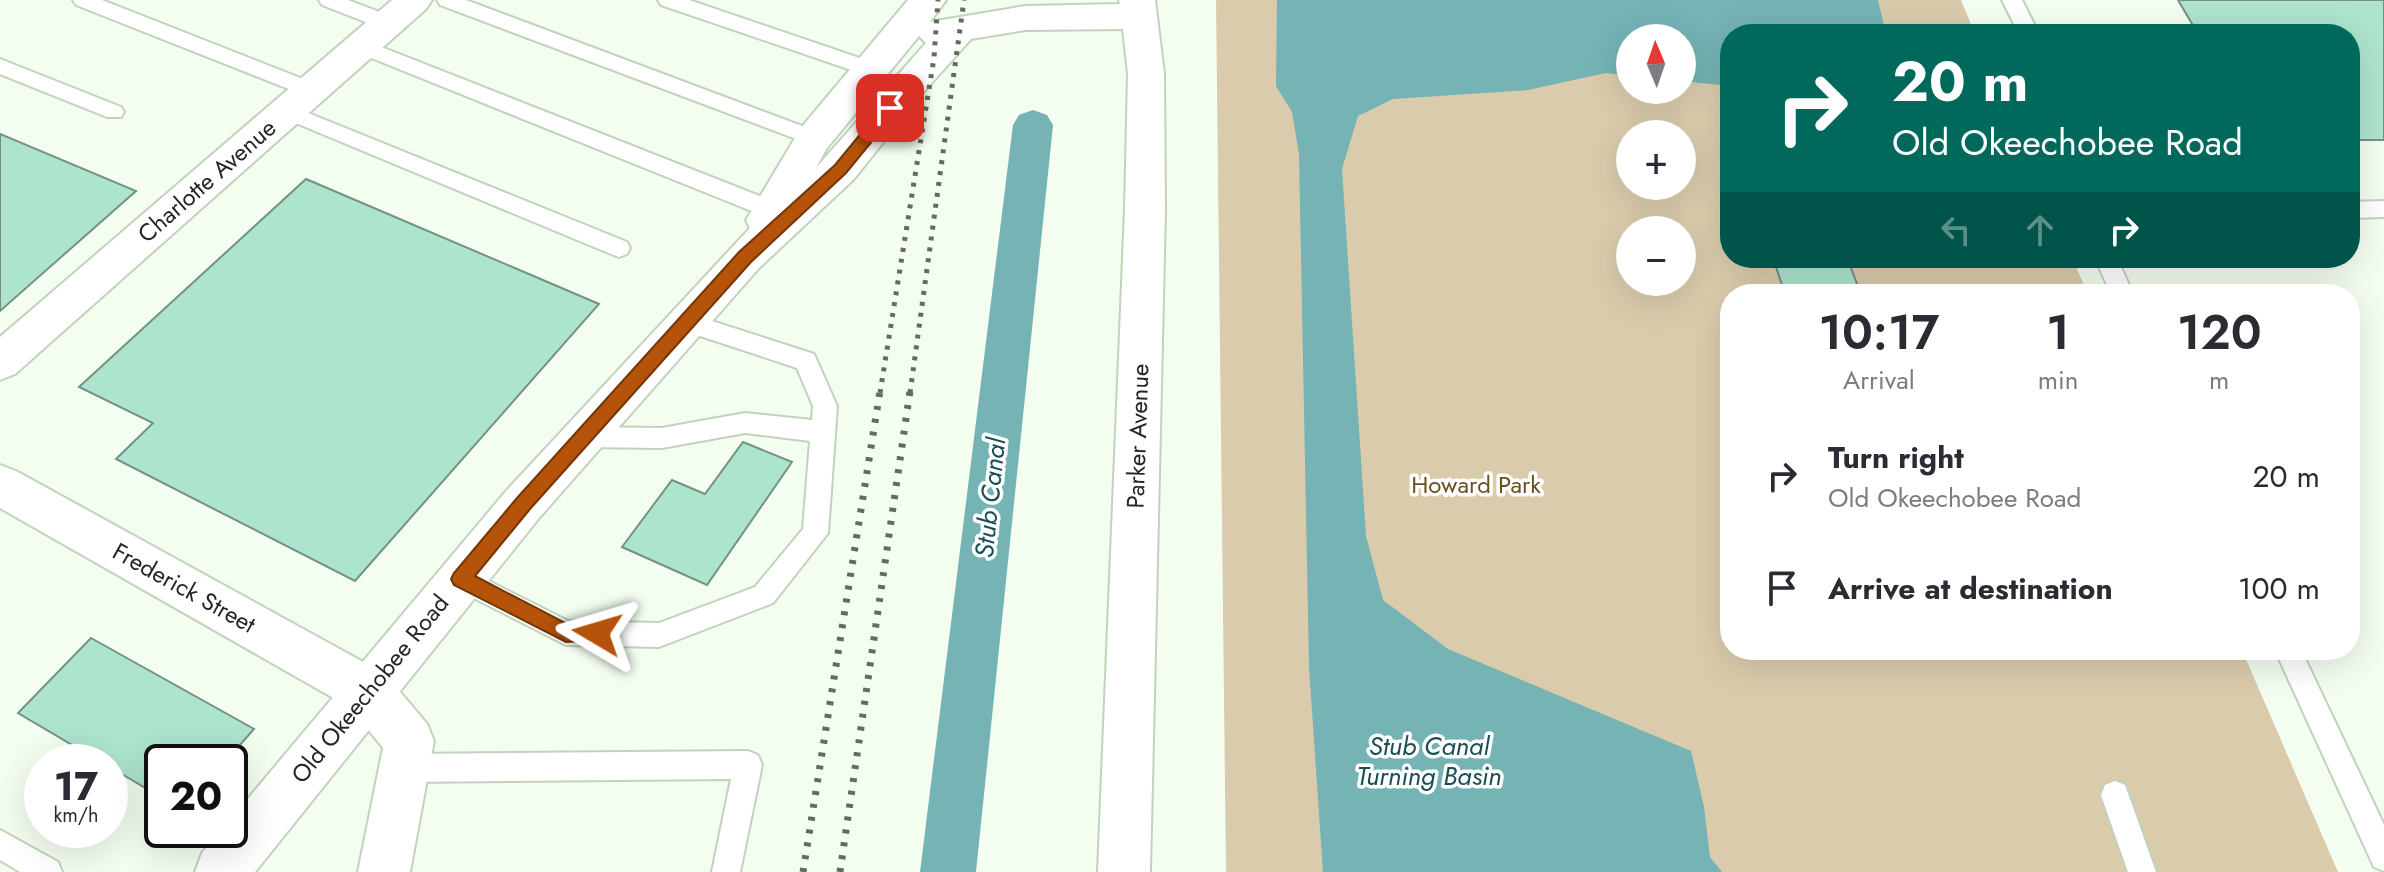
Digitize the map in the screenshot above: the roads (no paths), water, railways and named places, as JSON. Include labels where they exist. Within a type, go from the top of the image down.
[{"type":"street","name":"Old Okeechobee Road","points":[[745,257],[814,138],[928,0]]},
{"type":"street","points":[[878,59],[962,27],[1138,8]]},
{"type":"street","name":"Parker Avenue","points":[[1124,872],[1145,209],[1146,74],[1138,8]]},
{"type":"street","name":"Charlotte Avenue","points":[[0,362],[388,23]]},
{"type":"street","name":"Old Okeechobee Road","points":[[221,872],[461,579],[583,437],[745,257],[840,169],[907,87],[962,27]]},
{"type":"street","name":"Frederick Street","points":[[0,485],[368,691]]},
{"type":"street","points":[[368,691],[409,741],[384,872]]},
{"type":"lane","points":[[83,0],[619,248]]},
{"type":"lane","points":[[329,0],[388,23],[772,210]]},
{"type":"lane","points":[[447,0],[814,138]]},
{"type":"lane","points":[[668,0],[878,59]]},
{"type":"lane","points":[[2012,0],[2024,24]]},
{"type":"lane","points":[[0,66],[114,112]]},
{"type":"lane","points":[[2360,210],[2384,209]]},
{"type":"lane","points":[[461,579],[566,633],[659,635],[764,595],[815,533],[825,406],[806,361],[687,322]]},
{"type":"lane","points":[[583,437],[662,438],[745,423],[823,432]]},
{"type":"lane","points":[[2293,660],[2384,857]]},
{"type":"lane","points":[[404,768],[748,765],[726,872]]},
{"type":"lane","points":[[2115,795],[2142,872]]},
{"type":"lane","points":[[0,844],[48,872]]},
{"type":"water","name":"Stub Canal Turning Basin","points":[[1277,0],[1878,0],[1884,24],[1720,24],[1720,85],[1696,82],[1696,24],[1616,24],[1616,74],[1606,73],[1528,90],[1393,99],[1358,116],[1342,169],[1366,536],[1383,600],[1448,649],[1691,751],[1704,807],[1710,857],[1722,872],[1323,872],[1309,667],[1299,154],[1292,112],[1276,86]]},
{"type":"waterway","name":"Stub Canal","points":[[948,872],[1033,125]]},
{"type":"railway","points":[[880,393],[934,58],[938,0]]},
{"type":"railway","points":[[910,393],[964,0]]},
{"type":"railway","points":[[803,872],[880,391]]},
{"type":"railway","points":[[840,872],[910,391]]},
{"type":"park label","name":"Howard Park","points":[[1476,485]]}]
